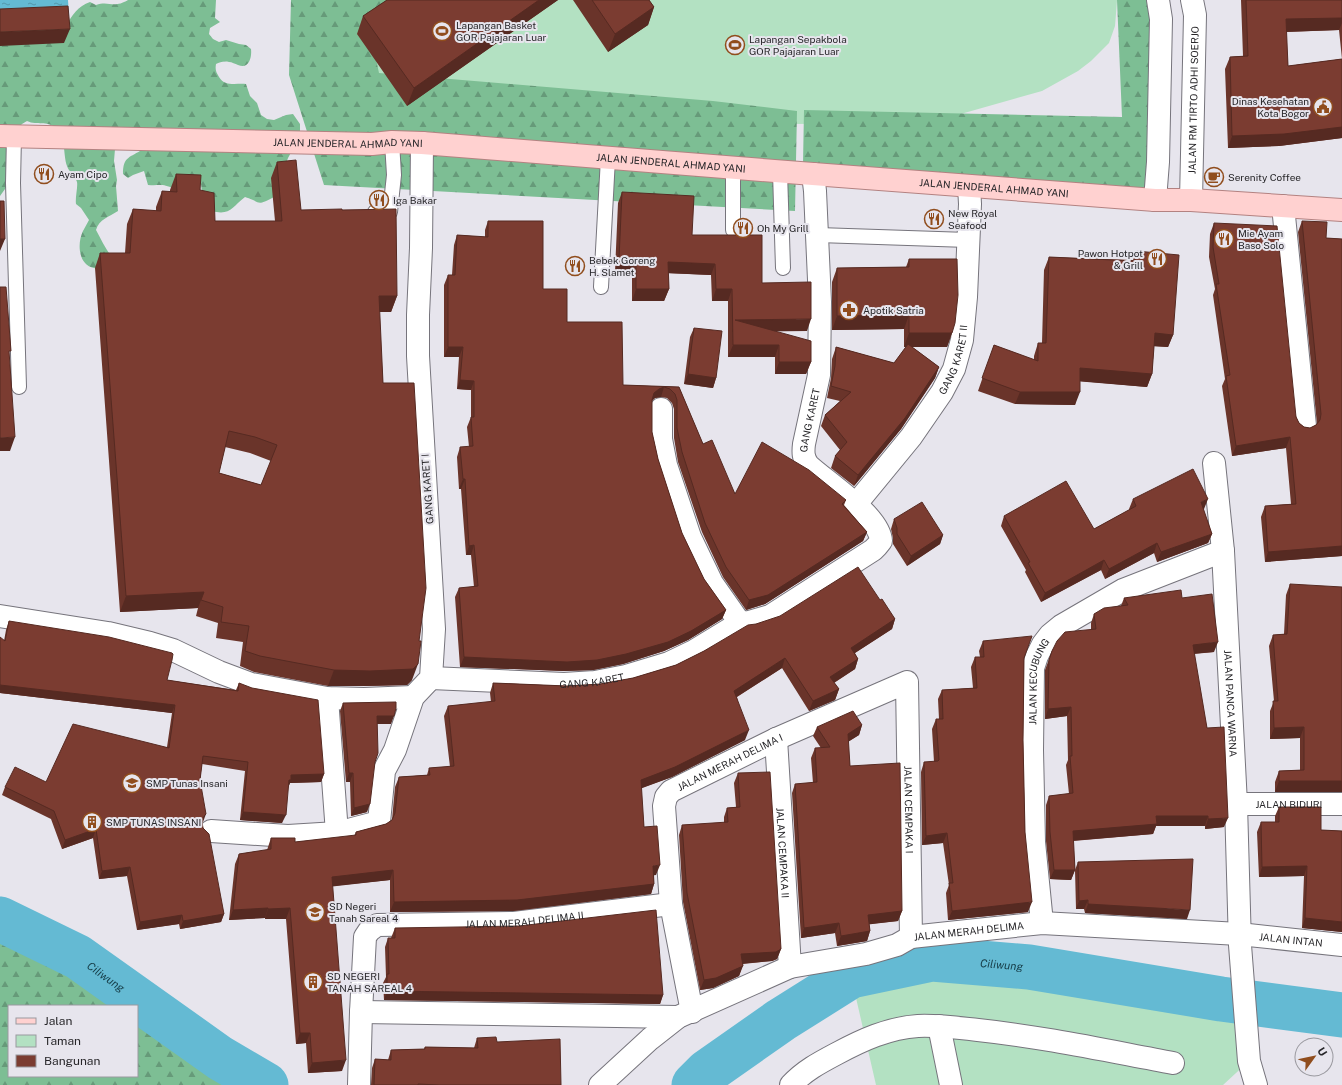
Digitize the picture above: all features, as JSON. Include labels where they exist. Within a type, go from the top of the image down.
[{"type":"main road","name":"JALAN JENDERAL AHMAD YANI","points":[[7,136],[372,144],[392,142],[422,143],[1155,200],[1191,200],[1342,210]]},
{"type":"street","points":[[1155,200],[1158,162],[1161,19],[1158,0]]},
{"type":"street","name":"JALAN RM TIRTO ADHI SOERJO","points":[[1191,200],[1195,15],[1192,0]]},
{"type":"street","name":"GANG KARET I","points":[[422,143],[418,356],[434,629],[430,678]]},
{"type":"street","name":"GANG KARET","points":[[430,678],[564,684],[595,682],[626,676],[669,663],[694,651],[740,623],[770,616],[877,546],[880,541],[879,532],[856,504],[808,465],[803,453],[819,375],[820,302],[818,235],[813,174]]},
{"type":"street","name":"GANG KARET II","points":[[856,504],[911,437],[942,392],[954,369],[962,340],[966,297],[970,204],[969,186]]},
{"type":"street","points":[[1283,206],[1305,426]]},
{"type":"street","points":[[661,409],[661,439],[666,465],[690,537],[712,583],[740,623]]},
{"type":"street","name":"JALAN PANCA WARNA","points":[[1214,463],[1223,551],[1236,804],[1239,939],[1249,1061],[1256,1085]]},
{"type":"street","name":"JALAN KECUBUNG","points":[[1042,923],[1034,842],[1032,750],[1033,668],[1037,656],[1050,635],[1061,626],[1123,590],[1223,551]]},
{"type":"street","points":[[0,616],[108,633],[150,643],[173,650],[219,672],[251,684],[327,698],[364,699],[413,697]]},
{"type":"street","points":[[211,831],[288,836],[337,833],[379,822],[384,771],[395,750],[413,697],[430,678]]},
{"type":"street","name":"JALAN MERAH DELIMA I","points":[[685,1014],[671,904],[664,806],[666,797],[671,791],[776,739],[907,682]]},
{"type":"street","name":"JALAN CEMPAKA I","points":[[907,682],[911,937]]},
{"type":"street","points":[[327,698],[337,833]]},
{"type":"street","name":"JALAN CEMPAKA II","points":[[776,739],[790,967]]},
{"type":"street","name":"JALAN BIDURI","points":[[1236,804],[1342,804]]},
{"type":"street","name":"JALAN MERAH DELIMA II","points":[[361,1012],[365,937],[376,925],[514,923],[671,904]]},
{"type":"street","name":"JALAN MERAH DELIMA","points":[[600,1085],[650,1039],[685,1014],[790,967],[866,954],[897,945],[911,937],[1042,923],[1239,939]]},
{"type":"street","name":"JALAN INTAN","points":[[1239,939],[1342,945]]},
{"type":"street","points":[[359,1085],[361,1012],[685,1014]]},
{"type":"street","points":[[791,1085],[805,1071],[816,1064],[875,1035],[893,1029],[918,1026],[940,1026],[1001,1033],[1173,1063]]},
{"type":"street","points":[[940,1026],[951,1085]]},
{"type":"lane","points":[[7,136],[13,183],[19,387]]},
{"type":"lane","points":[[360,212],[390,212],[394,175],[392,142]]},
{"type":"lane","points":[[601,287],[608,158]]},
{"type":"lane","points":[[732,230],[733,168]]},
{"type":"lane","points":[[780,172],[783,268]]},
{"type":"lane","points":[[818,235],[968,240]]},
{"type":"green space","points":[[128,0],[216,0],[215,18],[220,22],[210,28],[209,34],[213,39],[219,42],[226,40],[246,45],[251,49],[249,62],[245,66],[231,62],[221,62],[216,64],[216,71],[219,77],[224,82],[231,84],[246,84],[250,96],[257,103],[261,115],[267,119],[274,120],[293,114],[300,124],[300,136],[288,158],[274,197],[259,203],[245,197],[230,210],[223,212],[212,211],[202,192],[201,184],[195,181],[174,189],[164,185],[148,185],[144,171],[128,178],[123,174],[124,164],[128,158],[143,149],[115,149],[114,161],[117,180],[118,211],[99,223],[96,230],[111,256],[107,267],[96,268],[85,263],[80,253],[81,236],[89,220],[81,208],[76,204],[77,182],[67,166],[63,141],[59,131],[56,128],[49,124],[27,121],[18,128],[7,162],[10,182],[0,196],[0,19],[66,26],[76,11],[90,2],[96,5],[104,3],[118,4]]},
{"type":"green space","points":[[291,0],[399,0],[368,21],[379,73],[713,101],[797,111],[795,211],[324,185],[289,75]]},
{"type":"green space","points":[[378,0],[1117,1],[1115,26],[1109,43],[1091,61],[1078,71],[1042,91],[929,123],[793,124],[369,96]]},
{"type":"green space","points":[[1117,0],[1158,0],[1152,196],[803,164],[804,110],[1122,117]]},
{"type":"green space","points":[[0,919],[78,957],[201,1045],[271,1085],[0,1085]]},
{"type":"green space","points":[[932,959],[1021,967],[1237,1001],[1249,1061],[1223,1085],[876,1085],[851,976]]},
{"type":"water","points":[[0,0],[68,0],[69,16],[0,19]]},
{"type":"building","points":[[387,0],[539,0],[414,88],[363,16]]},
{"type":"building","points":[[592,0],[649,0],[654,7],[615,34]]},
{"type":"building","points":[[1246,0],[1342,0],[1342,18],[1286,19],[1288,66],[1342,59],[1342,127],[1284,134],[1232,136],[1230,57],[1248,56]]},
{"type":"building","points":[[68,6],[70,29],[0,32],[0,9]]},
{"type":"building","points":[[296,160],[301,210],[396,209],[397,296],[379,296],[383,383],[414,383],[426,588],[419,641],[421,641],[418,664],[413,669],[370,671],[334,670],[260,656],[245,651],[249,626],[221,622],[223,607],[201,600],[204,592],[126,596],[100,253],[130,253],[133,209],[161,211],[162,191],[177,192],[176,174],[201,175],[200,190],[214,193],[215,221],[282,221],[277,162]],"holes":[[[229,431],[255,437],[277,445],[261,485],[219,473]]]},
{"type":"building","points":[[622,192],[694,196],[692,235],[762,235],[762,283],[811,282],[811,319],[735,320],[811,341],[811,362],[779,362],[779,345],[733,345],[732,289],[716,289],[715,264],[668,262],[669,289],[636,289],[636,260],[619,259]]},
{"type":"building","points":[[0,201],[4,201],[5,239],[0,239]]},
{"type":"building","points":[[488,221],[543,221],[543,289],[567,289],[567,322],[622,322],[623,385],[679,387],[703,444],[712,440],[735,494],[762,442],[809,470],[846,500],[842,504],[867,532],[768,595],[749,600],[726,567],[705,523],[682,452],[677,428],[677,400],[675,394],[670,389],[664,387],[654,393],[652,400],[652,432],[658,459],[682,533],[704,579],[726,610],[691,631],[668,642],[626,654],[597,660],[567,662],[464,657],[459,588],[478,586],[474,545],[469,546],[465,479],[463,479],[460,447],[473,446],[471,417],[474,417],[474,381],[460,380],[463,347],[448,347],[448,275],[455,275],[457,235],[488,237]]},
{"type":"building","points":[[1302,221],[1327,222],[1326,238],[1342,239],[1342,546],[1268,552],[1265,506],[1296,504],[1290,437],[1236,446],[1226,376],[1230,375],[1216,284],[1219,284],[1213,247],[1214,223],[1277,226],[1296,417],[1299,423],[1304,427],[1310,428],[1316,425],[1320,420],[1321,414]]},
{"type":"building","points":[[1136,251],[1179,255],[1173,335],[1155,333],[1152,374],[1080,368],[1080,392],[1020,392],[982,378],[994,345],[1038,361],[1038,343],[1046,343],[1049,257],[1135,261]]},
{"type":"building","points":[[909,259],[957,259],[958,295],[955,323],[952,333],[909,333],[909,315],[837,316],[837,268],[909,267]]},
{"type":"building","points":[[0,287],[6,287],[15,437],[0,438]]},
{"type":"building","points":[[694,328],[722,331],[716,378],[688,374]]},
{"type":"building","points":[[908,344],[939,367],[905,418],[858,475],[835,456],[847,442],[825,415],[851,392],[831,386],[835,366],[836,347],[894,363]]},
{"type":"building","points":[[1193,469],[1208,499],[1201,502],[1212,534],[1161,552],[1157,543],[1109,569],[1104,560],[1045,593],[1028,563],[1030,562],[1004,516],[1066,481],[1094,529],[1136,506],[1133,499]]},
{"type":"building","points":[[922,502],[943,535],[911,556],[897,534],[894,519]]},
{"type":"building","points":[[858,567],[880,600],[882,599],[895,619],[851,648],[858,659],[830,677],[839,689],[813,701],[785,658],[734,691],[749,730],[675,767],[641,780],[644,827],[657,826],[660,865],[653,866],[654,884],[517,900],[394,902],[393,870],[332,877],[346,1060],[312,1063],[310,1033],[300,1033],[290,908],[233,910],[239,854],[271,849],[271,838],[295,838],[295,842],[356,835],[356,832],[386,824],[392,820],[395,813],[399,777],[430,775],[429,768],[454,766],[448,706],[495,701],[493,683],[567,686],[600,684],[633,678],[676,665],[704,651],[748,625],[756,624],[780,616]]},
{"type":"building","points":[[1290,584],[1342,587],[1342,781],[1279,781],[1279,771],[1304,770],[1304,727],[1274,728],[1273,701],[1278,701],[1273,635],[1287,634]]},
{"type":"building","points":[[1181,590],[1182,598],[1212,594],[1218,642],[1193,645],[1207,728],[1224,727],[1228,818],[1208,819],[1208,816],[1156,816],[1157,824],[1073,831],[1075,870],[1054,870],[1050,832],[1049,796],[1073,793],[1070,756],[1072,756],[1071,707],[1048,709],[1049,660],[1052,651],[1057,641],[1065,632],[1096,629],[1094,614],[1104,608],[1128,605],[1124,598]]},
{"type":"building","points":[[9,621],[109,637],[172,653],[172,660],[167,680],[238,691],[239,683],[252,688],[318,700],[324,774],[291,775],[291,780],[289,780],[286,815],[243,812],[248,762],[203,756],[200,780],[206,814],[202,822],[203,828],[209,834],[224,914],[183,921],[182,915],[140,922],[130,867],[102,871],[96,829],[65,840],[54,811],[5,787],[15,767],[46,782],[73,724],[169,748],[175,705],[0,685],[0,637],[5,641]]},
{"type":"building","points":[[1032,636],[1024,658],[1023,740],[1025,832],[1032,902],[952,911],[949,883],[953,883],[947,833],[926,836],[924,762],[939,760],[936,719],[943,719],[942,690],[977,688],[975,657],[984,657],[983,641]]},
{"type":"building","points":[[396,702],[394,716],[377,716],[378,753],[375,762],[370,804],[354,808],[353,773],[349,773],[343,703]]},
{"type":"building","points":[[853,711],[862,725],[848,734],[850,766],[900,763],[902,911],[868,915],[870,931],[841,936],[839,923],[804,928],[795,784],[817,782],[815,748],[830,747],[817,727]]},
{"type":"building","points":[[770,772],[781,949],[776,952],[741,954],[743,966],[716,978],[704,980],[687,893],[682,825],[728,822],[727,808],[740,807],[738,773]]},
{"type":"building","points":[[1279,807],[1321,807],[1321,830],[1342,831],[1342,922],[1305,918],[1307,866],[1262,867],[1261,822],[1279,822]]},
{"type":"building","points":[[1193,859],[1190,910],[1088,904],[1088,900],[1079,901],[1078,862]]},
{"type":"building","points":[[656,910],[663,995],[387,991],[387,974],[389,974],[388,938],[395,938],[395,928],[519,926]]},
{"type":"building","points":[[496,1037],[497,1042],[560,1039],[561,1085],[374,1085],[375,1059],[391,1060],[391,1050],[425,1049],[425,1047],[478,1048],[477,1038]]},
{"type":"waterway","name":"Ciliwung","points":[[0,919],[78,957],[220,1058],[266,1085]]},
{"type":"waterway","name":"Ciliwung","points":[[694,1085],[707,1072],[781,1020],[851,976],[932,959],[1029,967],[1221,999],[1342,1015]]},
{"type":"place","name":"Lapangan Basket GOR Pajajaran Luar","points":[[442,31]]},
{"type":"place","name":"Lapangan Sepakbola GOR Pajajaran Luar","points":[[735,45]]},
{"type":"place","name":"Dinas Kesehatan Kota Bogor","points":[[1323,107]]},
{"type":"place","name":"Ayam Cipo","points":[[44,174]]},
{"type":"place","name":"Serenity Coffee","points":[[1214,177]]},
{"type":"place","name":"Iga Bakar","points":[[379,200]]},
{"type":"place","name":"New Royal Seafood","points":[[934,219]]},
{"type":"place","name":"Oh My Grill","points":[[743,228]]},
{"type":"place","name":"Mie Ayam Baso Solo","points":[[1224,239]]},
{"type":"place","name":"Pawon Hotpot & Grill","points":[[1157,259]]},
{"type":"place","name":"Bebek Goreng H. Slamet","points":[[575,266]]},
{"type":"place","name":"Apotik Satria","points":[[849,310]]},
{"type":"place","name":"SMP Tunas Insani","points":[[132,783]]},
{"type":"place","name":"SMP TUNAS INSANI","points":[[92,822]]},
{"type":"place","name":"SD Negeri Tanah Sareal 4","points":[[315,912]]},
{"type":"place","name":"SD NEGERI TANAH SAREAL 4","points":[[313,982]]}]
